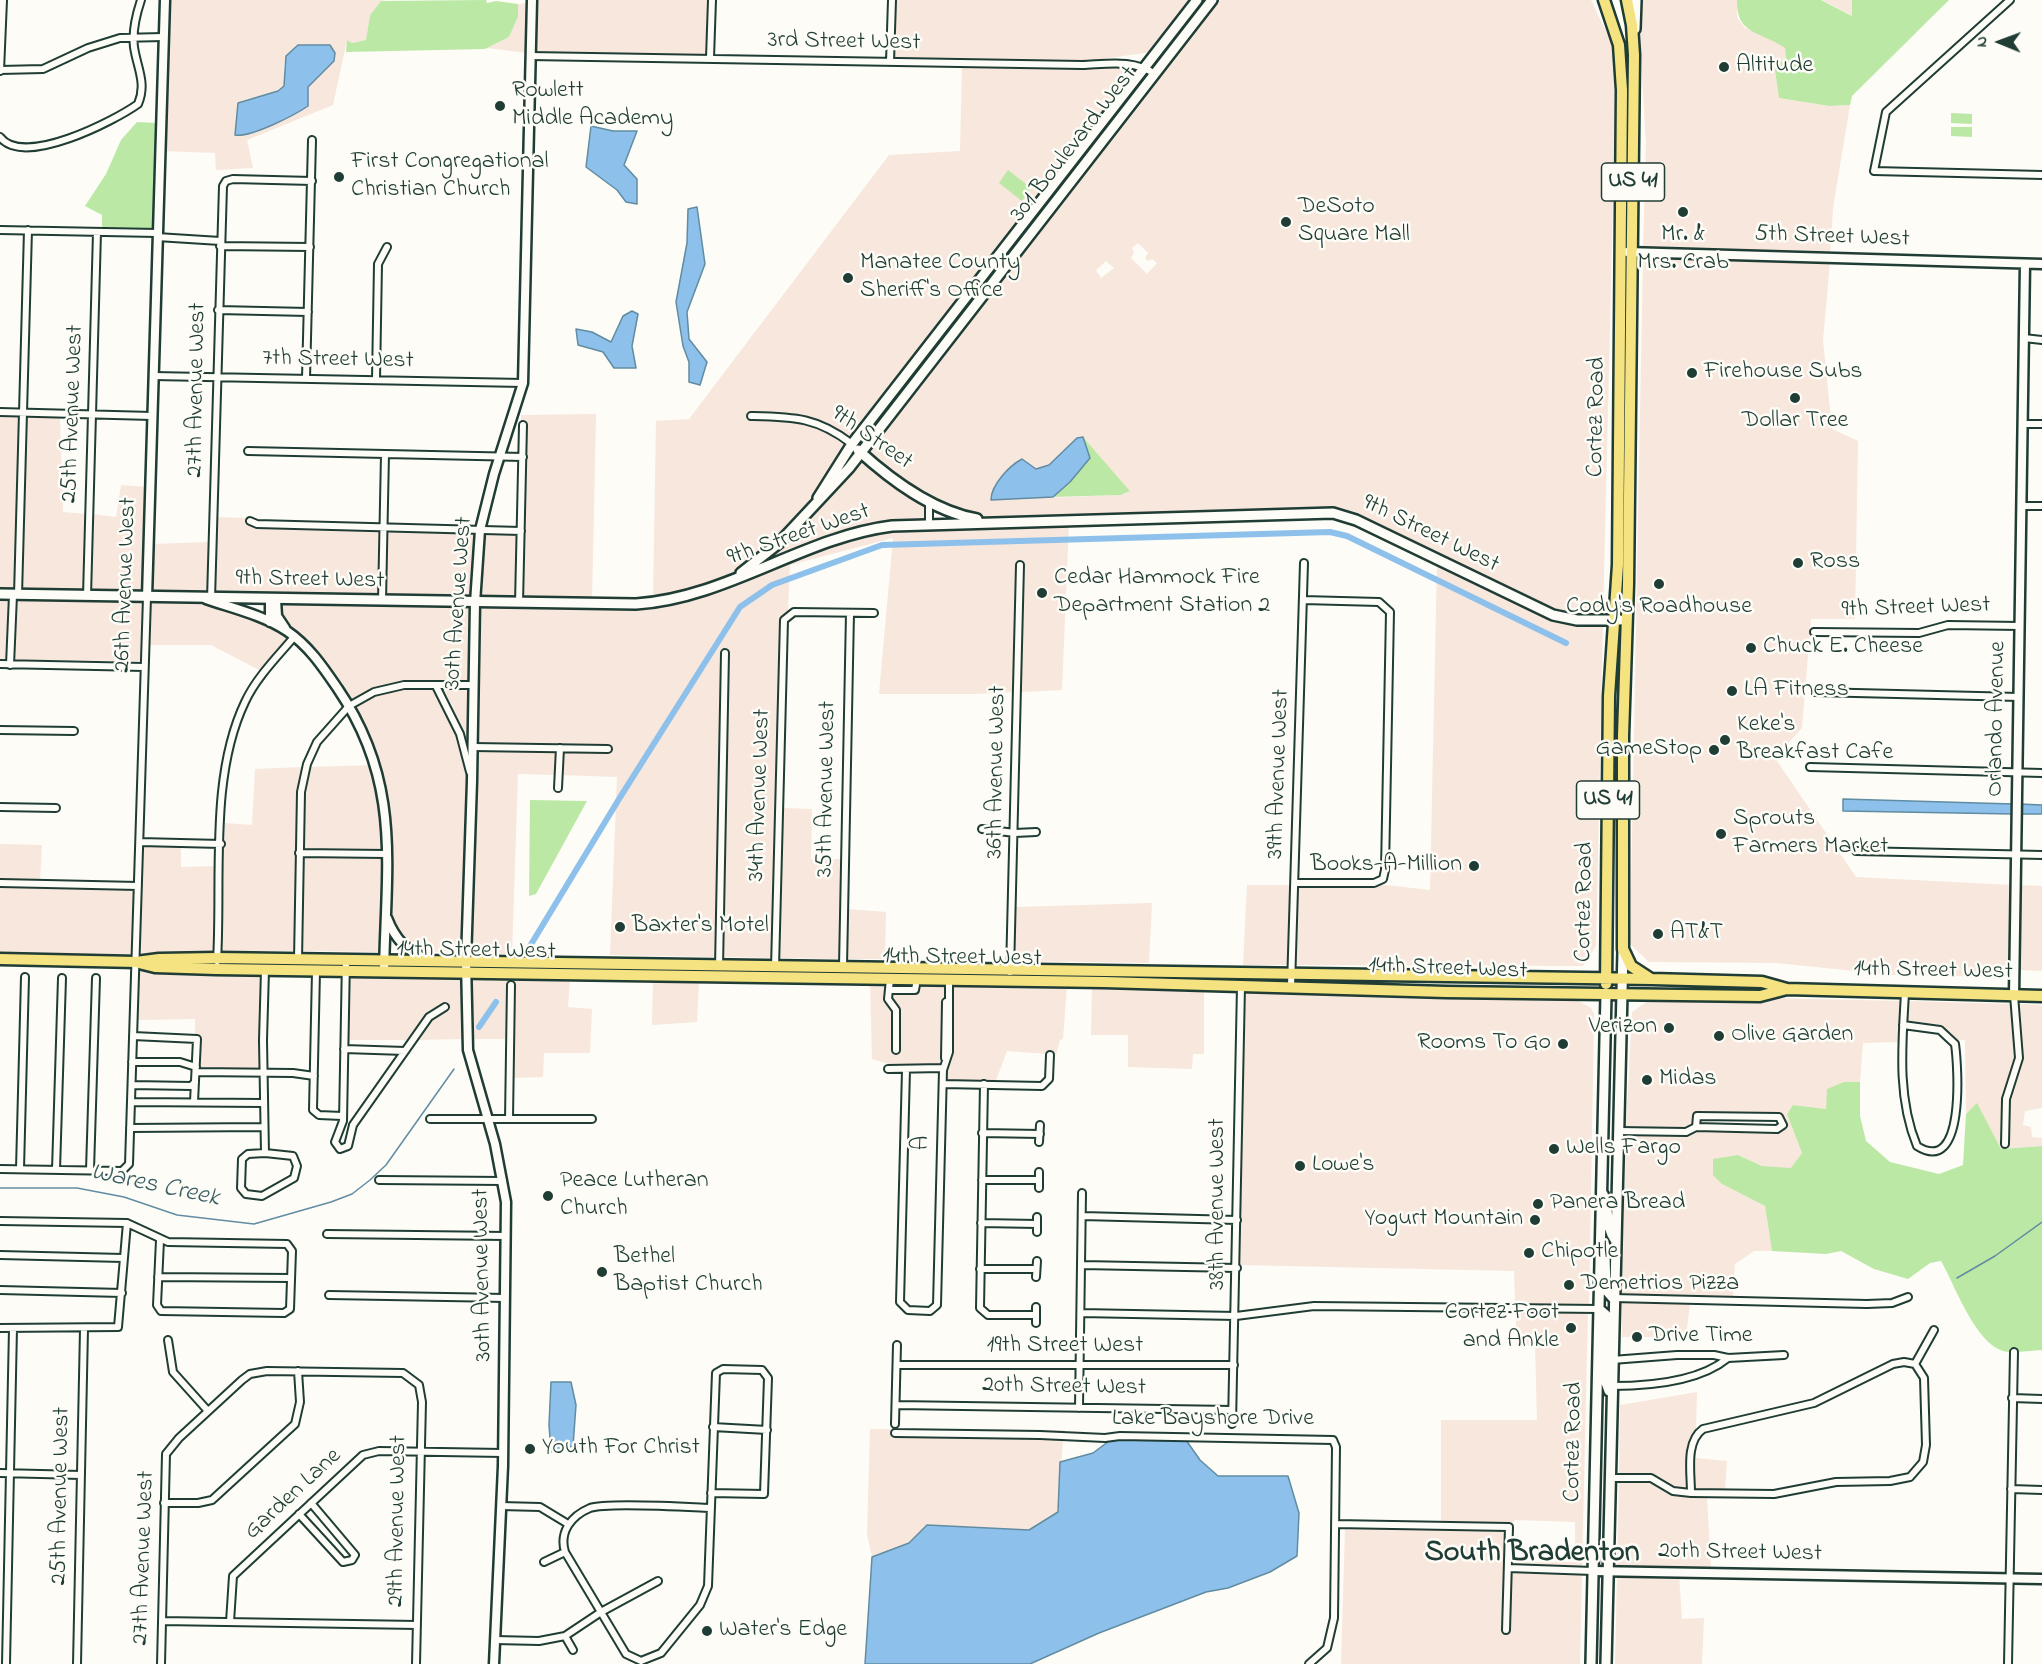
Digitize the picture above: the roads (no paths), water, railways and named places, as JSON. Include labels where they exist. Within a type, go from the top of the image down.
[{"type":"main road","name":"301 Boulevard West","points":[[810,510],[852,444],[1197,0]]},
{"type":"main road","name":"301 Boulevard West","points":[[717,585],[766,555],[861,453],[1212,0]]},
{"type":"main road","name":"Cortez Road","points":[[1604,0],[1617,35],[1622,68],[1626,252]]},
{"type":"main road","name":"Cortez Road","points":[[1606,1664],[1613,1298],[1623,993],[1621,620],[1626,252],[1634,41],[1627,0]]},
{"type":"main road","points":[[1634,41],[1636,0]]},
{"type":"main road","name":"9th Street","points":[[852,444],[929,502],[960,515],[995,522]]},
{"type":"main road","name":"9th Street West","points":[[0,594],[474,603],[650,603],[694,594],[857,532],[892,526],[1333,513],[1356,520],[1553,615],[1577,620],[1621,620]]},
{"type":"main road","name":"Cortez Road","points":[[1591,1664],[1606,994],[1609,696],[1621,620]]},
{"type":"main road","points":[[1623,949],[1631,966],[1652,980]]},
{"type":"main road","name":"14th Street West","points":[[0,959],[136,962],[155,967],[217,963],[719,971],[775,977],[949,980],[1010,975],[1195,972],[1414,991],[1760,996],[1786,989]]},
{"type":"main road","name":"14th Street West","points":[[384,966],[432,961],[466,967]]},
{"type":"main road","name":"14th Street West","points":[[217,963],[266,970],[298,965],[316,971],[346,965]]},
{"type":"main road","name":"14th Street West","points":[[719,971],[775,965],[843,966],[1241,985],[1292,980],[1623,979],[1762,982],[1786,989],[2042,996]]},
{"type":"main road","points":[[1414,991],[1470,986],[1477,978]]},
{"type":"main road","points":[[1601,1191],[1608,1208],[1608,1230],[1616,1240]]},
{"type":"main road","points":[[1600,1233],[1605,1246],[1605,1290],[1613,1298]]},
{"type":"main road","points":[[1599,1309],[1606,1315],[1605,1380],[1611,1399]]},
{"type":"street","points":[[3,0],[0,70],[43,69],[102,43],[134,37],[163,37]]},
{"type":"street","points":[[0,137],[11,146],[42,146],[94,130],[138,104],[143,82],[134,37],[141,0]]},
{"type":"street","name":"26th Avenue West","points":[[90,1170],[125,1170],[129,1164],[165,0]]},
{"type":"street","name":"30th Avenue West","points":[[494,1664],[503,1453],[506,1236],[503,1181],[468,1050],[466,967],[473,747],[474,603],[480,530],[523,383],[532,0]]},
{"type":"street","points":[[710,58],[712,0]]},
{"type":"street","points":[[890,62],[892,0]]},
{"type":"street","points":[[2010,0],[1886,112],[1874,171],[2042,175]]},
{"type":"street","name":"3rd Street West","points":[[530,56],[1129,63],[1144,67],[1155,74]]},
{"type":"street","points":[[306,378],[312,140]]},
{"type":"street","name":"27th Avenue West","points":[[208,599],[221,192],[224,183],[233,179],[312,182]]},
{"type":"street","points":[[0,230],[157,235],[220,244],[310,247]]},
{"type":"street","points":[[10,665],[23,413],[28,230]]},
{"type":"street","name":"25th Avenue West","points":[[87,596],[98,232]]},
{"type":"street","points":[[376,379],[378,264],[387,248]]},
{"type":"street","name":"5th Street West","points":[[1626,252],[2042,264]]},
{"type":"street","name":"Orlando Avenue","points":[[2014,995],[2025,264]]},
{"type":"street","points":[[218,310],[308,312]]},
{"type":"street","points":[[2024,338],[2042,340]]},
{"type":"street","points":[[934,340],[942,347]]},
{"type":"street","name":"7th Street West","points":[[153,376],[523,383]]},
{"type":"street","points":[[0,412],[152,416]]},
{"type":"street","name":"9th Street","points":[[751,416],[804,418],[826,427],[852,444]]},
{"type":"street","points":[[2023,424],[2042,424]]},
{"type":"street","points":[[519,603],[523,425]]},
{"type":"street","points":[[248,451],[523,457]]},
{"type":"street","points":[[382,601],[385,453]]},
{"type":"street","points":[[928,524],[929,502]]},
{"type":"street","points":[[2021,506],[2042,506]]},
{"type":"street","points":[[250,522],[521,531]]},
{"type":"street","name":"39th Avenue West","points":[[1292,980],[1304,563]]},
{"type":"street","name":"36th Avenue West","points":[[1010,975],[1020,564]]},
{"type":"street","points":[[208,599],[270,622],[290,634]]},
{"type":"street","points":[[270,622],[273,600]]},
{"type":"street","points":[[273,600],[277,616],[290,634],[321,663],[349,706],[371,748],[385,810],[384,966]]},
{"type":"street","points":[[1295,883],[1367,884],[1383,879],[1391,625],[1390,612],[1384,604],[1303,600]]},
{"type":"street","name":"34th Avenue West","points":[[775,977],[784,620],[794,612],[850,613]]},
{"type":"street","points":[[850,613],[874,613]]},
{"type":"street","name":"35th Avenue West","points":[[843,966],[850,613]]},
{"type":"street","name":"9th Street West","points":[[1814,632],[1919,633],[1948,625],[2019,626]]},
{"type":"street","points":[[217,963],[225,765],[232,734],[255,684],[290,634]]},
{"type":"street","points":[[719,971],[725,653]]},
{"type":"street","points":[[0,664],[144,667]]},
{"type":"street","points":[[298,965],[301,792],[307,764],[320,737],[349,706],[381,690],[404,686],[474,685]]},
{"type":"street","name":"30th Avenue West","points":[[436,686],[460,734],[472,782]]},
{"type":"street","points":[[1815,692],[2019,697]]},
{"type":"street","points":[[0,730],[74,731]]},
{"type":"street","points":[[473,747],[608,749]]},
{"type":"street","points":[[558,788],[561,748]]},
{"type":"street","points":[[1809,768],[2042,773]]},
{"type":"street","points":[[0,807],[56,808]]},
{"type":"street","points":[[982,830],[1036,832]]},
{"type":"street","points":[[140,842],[221,844]]},
{"type":"street","points":[[1856,850],[2042,855]]},
{"type":"street","points":[[299,853],[386,854]]},
{"type":"street","points":[[0,883],[138,886]]},
{"type":"street","points":[[385,913],[401,944],[414,954],[432,961]]},
{"type":"street","points":[[346,965],[342,1126],[335,1142],[340,1149],[348,1146],[351,1128],[429,1017],[445,1007]]},
{"type":"street","points":[[265,1153],[263,1072],[266,970]]},
{"type":"street","points":[[316,971],[314,1112],[342,1116]]},
{"type":"street","points":[[1195,972],[1205,984]]},
{"type":"street","points":[[20,1169],[25,977]]},
{"type":"street","points":[[56,1170],[62,978]]},
{"type":"street","points":[[0,1168],[90,1170],[96,978]]},
{"type":"street","points":[[890,979],[888,999],[896,1010],[896,1050]]},
{"type":"street","points":[[889,990],[915,990],[917,979]]},
{"type":"street","name":"A","points":[[906,1070],[902,1306],[908,1310],[934,1309],[937,1305],[942,1084],[943,1070],[949,1052],[949,980]]},
{"type":"street","points":[[509,1119],[511,985]]},
{"type":"street","name":"38th Avenue West","points":[[1232,1424],[1237,1268],[1241,985]]},
{"type":"street","points":[[1903,1026],[1928,1027],[1944,1032],[1955,1044],[1957,1088],[1954,1131],[1945,1145],[1931,1151],[1917,1146],[1905,1112],[1903,1026],[1905,993]]},
{"type":"street","points":[[2005,1144],[2006,1099],[2019,1059],[2014,995]]},
{"type":"street","points":[[134,1036],[196,1039],[194,1102]]},
{"type":"street","points":[[344,1049],[405,1051]]},
{"type":"street","points":[[942,1084],[1045,1084],[1050,1077],[1050,1055]]},
{"type":"street","points":[[132,1062],[180,1062],[196,1069],[314,1076]]},
{"type":"street","points":[[888,1069],[943,1070]]},
{"type":"street","points":[[132,1085],[191,1086],[195,1081]]},
{"type":"street","points":[[984,1084],[980,1308],[988,1315],[1036,1315]]},
{"type":"street","points":[[131,1102],[263,1103]]},
{"type":"street","points":[[1618,1131],[1686,1132],[1696,1127],[1777,1130],[1784,1125],[1779,1117],[1697,1116],[1696,1127]]},
{"type":"street","points":[[430,1119],[592,1119]]},
{"type":"street","points":[[1039,1143],[1040,1125]]},
{"type":"street","points":[[342,1126],[351,1128]]},
{"type":"street","points":[[130,1128],[263,1127]]},
{"type":"street","points":[[982,1133],[1040,1134]]},
{"type":"street","points":[[265,1153],[293,1156],[297,1166],[294,1178],[262,1196],[246,1194],[241,1188],[242,1160],[248,1154],[265,1153]]},
{"type":"street","points":[[1039,1172],[1039,1188]]},
{"type":"street","points":[[379,1180],[503,1181]]},
{"type":"street","points":[[982,1180],[1039,1180]]},
{"type":"street","points":[[1079,1408],[1082,1192]]},
{"type":"street","points":[[981,1223],[1037,1228],[1038,1216]]},
{"type":"street","points":[[1082,1216],[1237,1220]]},
{"type":"street","points":[[0,1221],[127,1223],[160,1240],[290,1245],[292,1251],[288,1311],[163,1311],[159,1309],[160,1240]]},
{"type":"street","points":[[0,1328],[118,1327],[127,1223]]},
{"type":"street","points":[[327,1234],[506,1236]]},
{"type":"street","points":[[0,1255],[123,1258]]},
{"type":"street","points":[[980,1269],[1036,1273],[1037,1261]]},
{"type":"street","points":[[1082,1264],[1237,1268]]},
{"type":"street","points":[[158,1277],[291,1278]]},
{"type":"street","points":[[0,1290],[122,1293]]},
{"type":"street","points":[[329,1295],[506,1298]]},
{"type":"street","points":[[1613,1298],[1867,1304],[1892,1303],[1908,1297]]},
{"type":"street","points":[[1081,1313],[1236,1316],[1314,1306],[1599,1309]]},
{"type":"street","points":[[1036,1307],[1036,1323]]},
{"type":"street","points":[[6,1664],[13,1328]]},
{"type":"street","name":"25th Avenue West","points":[[77,1664],[84,1329]]},
{"type":"street","points":[[1915,1364],[1934,1330]]},
{"type":"street","points":[[164,1503],[212,1500],[289,1431],[298,1416],[298,1371],[250,1374],[208,1411],[173,1372],[168,1340]]},
{"type":"street","points":[[895,1424],[897,1345]]},
{"type":"street","points":[[2008,1664],[2013,1352]]},
{"type":"street","points":[[1612,1360],[1677,1355],[1728,1358],[1784,1355]]},
{"type":"street","points":[[1612,1386],[1653,1383],[1708,1369],[1728,1358]]},
{"type":"street","points":[[1610,1478],[1651,1478],[1673,1491],[1690,1493],[1774,1494],[1836,1482],[1890,1481],[1910,1477],[1923,1462],[1926,1445],[1924,1378],[1915,1364],[1904,1362],[1893,1364],[1814,1403],[1703,1429],[1696,1435],[1692,1446],[1690,1493]]},
{"type":"street","name":"19th Street West","points":[[897,1365],[1234,1365]]},
{"type":"street","points":[[711,1493],[764,1494],[767,1374],[759,1369],[720,1370],[715,1381],[713,1427],[711,1493],[711,1508],[708,1586],[700,1605],[664,1650],[645,1660],[637,1660],[626,1654],[565,1552],[563,1539],[568,1524],[594,1507],[711,1508]]},
{"type":"street","name":"29th Avenue West","points":[[298,1371],[403,1373],[417,1380],[421,1390],[416,1664]]},
{"type":"street","points":[[2012,1398],[2042,1399]]},
{"type":"street","name":"20th Street West","points":[[896,1405],[1232,1410]]},
{"type":"street","name":"27th Avenue West","points":[[160,1664],[166,1454],[173,1444],[208,1411]]},
{"type":"street","points":[[713,1427],[767,1430]]},
{"type":"street","name":"Lake Bayshore Drive","points":[[895,1433],[1105,1438],[1120,1436],[1330,1439],[1336,1447],[1333,1626],[1327,1648],[1309,1664]]},
{"type":"street","name":"Garden Lane","points":[[230,1622],[233,1576],[363,1455],[379,1451],[503,1453]]},
{"type":"street","points":[[0,1473],[81,1475]]},
{"type":"street","points":[[2011,1489],[2042,1490]]},
{"type":"street","points":[[299,1514],[341,1560],[347,1562],[352,1560],[355,1555],[311,1503]]},
{"type":"street","points":[[501,1506],[540,1507],[568,1524]]},
{"type":"street","points":[[1335,1524],[1509,1527],[1506,1630]]},
{"type":"street","points":[[544,1562],[565,1552]]},
{"type":"street","name":"20th Street West","points":[[1508,1568],[2042,1580]]},
{"type":"street","points":[[495,1640],[539,1641],[565,1636],[601,1612],[658,1581]]},
{"type":"street","points":[[162,1621],[417,1625]]},
{"type":"street","points":[[565,1636],[573,1650]]},
{"type":"water","points":[[298,45],[330,45],[335,53],[334,61],[308,87],[308,106],[261,130],[235,135],[238,103],[278,91],[284,86],[286,56]]},
{"type":"water","points":[[591,126],[613,131],[637,131],[624,165],[637,179],[637,204],[626,202],[617,190],[586,167]]},
{"type":"water","points":[[697,207],[705,264],[687,312],[689,339],[707,362],[700,385],[689,382],[689,362],[683,346],[676,302],[687,243],[688,209]]},
{"type":"water","points":[[632,311],[638,314],[632,346],[636,368],[614,368],[603,352],[578,345],[576,329],[592,332],[611,342],[623,316]]},
{"type":"water","points":[[1083,437],[1090,458],[1070,482],[1053,497],[991,500],[997,482],[1017,462],[1022,459],[1036,469],[1049,465],[1077,438]]},
{"type":"water","points":[[1843,799],[2013,804],[2013,814],[1843,811]]},
{"type":"water","points":[[2020,804],[2042,805],[2042,814],[2020,814]]},
{"type":"water","points":[[551,1382],[571,1382],[576,1405],[573,1446],[551,1452],[549,1425]]},
{"type":"water","points":[[1118,1439],[1186,1440],[1200,1460],[1218,1476],[1288,1476],[1299,1513],[1297,1556],[1270,1572],[1228,1588],[1206,1592],[1099,1633],[1030,1664],[865,1664],[872,1557],[909,1543],[927,1525],[1029,1530],[1058,1512],[1060,1462],[1093,1453],[1109,1441]]},
{"type":"waterway","points":[[524,956],[619,799],[740,607],[772,585],[882,545],[1330,532],[1347,536],[1566,643]]},
{"type":"waterway","points":[[479,1027],[496,1002]]},
{"type":"waterway","name":"Wares Creek","points":[[0,1188],[77,1188],[124,1197],[177,1215],[254,1224],[352,1194],[386,1165],[454,1069]]},
{"type":"waterway","points":[[1957,1278],[1995,1256],[2042,1222]]},
{"type":"place","name":"Altitude","points":[[1724,67]]},
{"type":"place","name":"Rowlett Middle Academy","points":[[500,106]]},
{"type":"place","name":"First Congregational Christian Church","points":[[339,177]]},
{"type":"place","name":"Mr. & Mrs. Crab","points":[[1683,212]]},
{"type":"place","name":"DeSoto Square Mall","points":[[1286,222]]},
{"type":"place","name":"Manatee County Sheriff's Office","points":[[848,278]]},
{"type":"place","name":"Firehouse Subs","points":[[1692,373]]},
{"type":"place","name":"Dollar Tree","points":[[1795,398]]},
{"type":"place","name":"Ross","points":[[1798,563]]},
{"type":"place","name":"Cody's Roadhouse","points":[[1659,584]]},
{"type":"place","name":"Cedar Hammock Fire Department Station 2","points":[[1042,593]]},
{"type":"place","name":"Chuck E. Cheese","points":[[1751,648]]},
{"type":"place","name":"LA Fitness","points":[[1732,691]]},
{"type":"place","name":"Keke's Breakfast Cafe","points":[[1725,740]]},
{"type":"place","name":"GameStop","points":[[1714,750]]},
{"type":"place","name":"Sprouts Farmers Market","points":[[1721,834]]},
{"type":"place","name":"Books-A-Million","points":[[1474,866]]},
{"type":"place","name":"Baxter's Motel","points":[[620,927]]},
{"type":"place","name":"AT&T","points":[[1658,934]]},
{"type":"place","name":"Verizon","points":[[1669,1028]]},
{"type":"place","name":"Olive Garden","points":[[1719,1036]]},
{"type":"place","name":"Rooms To Go","points":[[1563,1044]]},
{"type":"place","name":"Midas","points":[[1647,1080]]},
{"type":"place","name":"Wells Fargo","points":[[1554,1149]]},
{"type":"place","name":"Lowe's","points":[[1300,1166]]},
{"type":"place","name":"Peace Lutheran Church","points":[[548,1196]]},
{"type":"place","name":"Panera Bread","points":[[1538,1204]]},
{"type":"place","name":"Yogurt Mountain","points":[[1535,1220]]},
{"type":"place","name":"Chipotle","points":[[1529,1253]]},
{"type":"place","name":"Bethel Baptist Church","points":[[602,1272]]},
{"type":"place","name":"Demetrios Pizza","points":[[1569,1285]]},
{"type":"place","name":"Cortez Foot and Ankle","points":[[1571,1328]]},
{"type":"place","name":"Drive Time","points":[[1637,1337]]},
{"type":"place","name":"Youth For Christ","points":[[530,1449]]},
{"type":"place","name":"Water's Edge","points":[[707,1631]]},
{"type":"district","name":"South Bradenton","points":[[1532,1555]]}]
